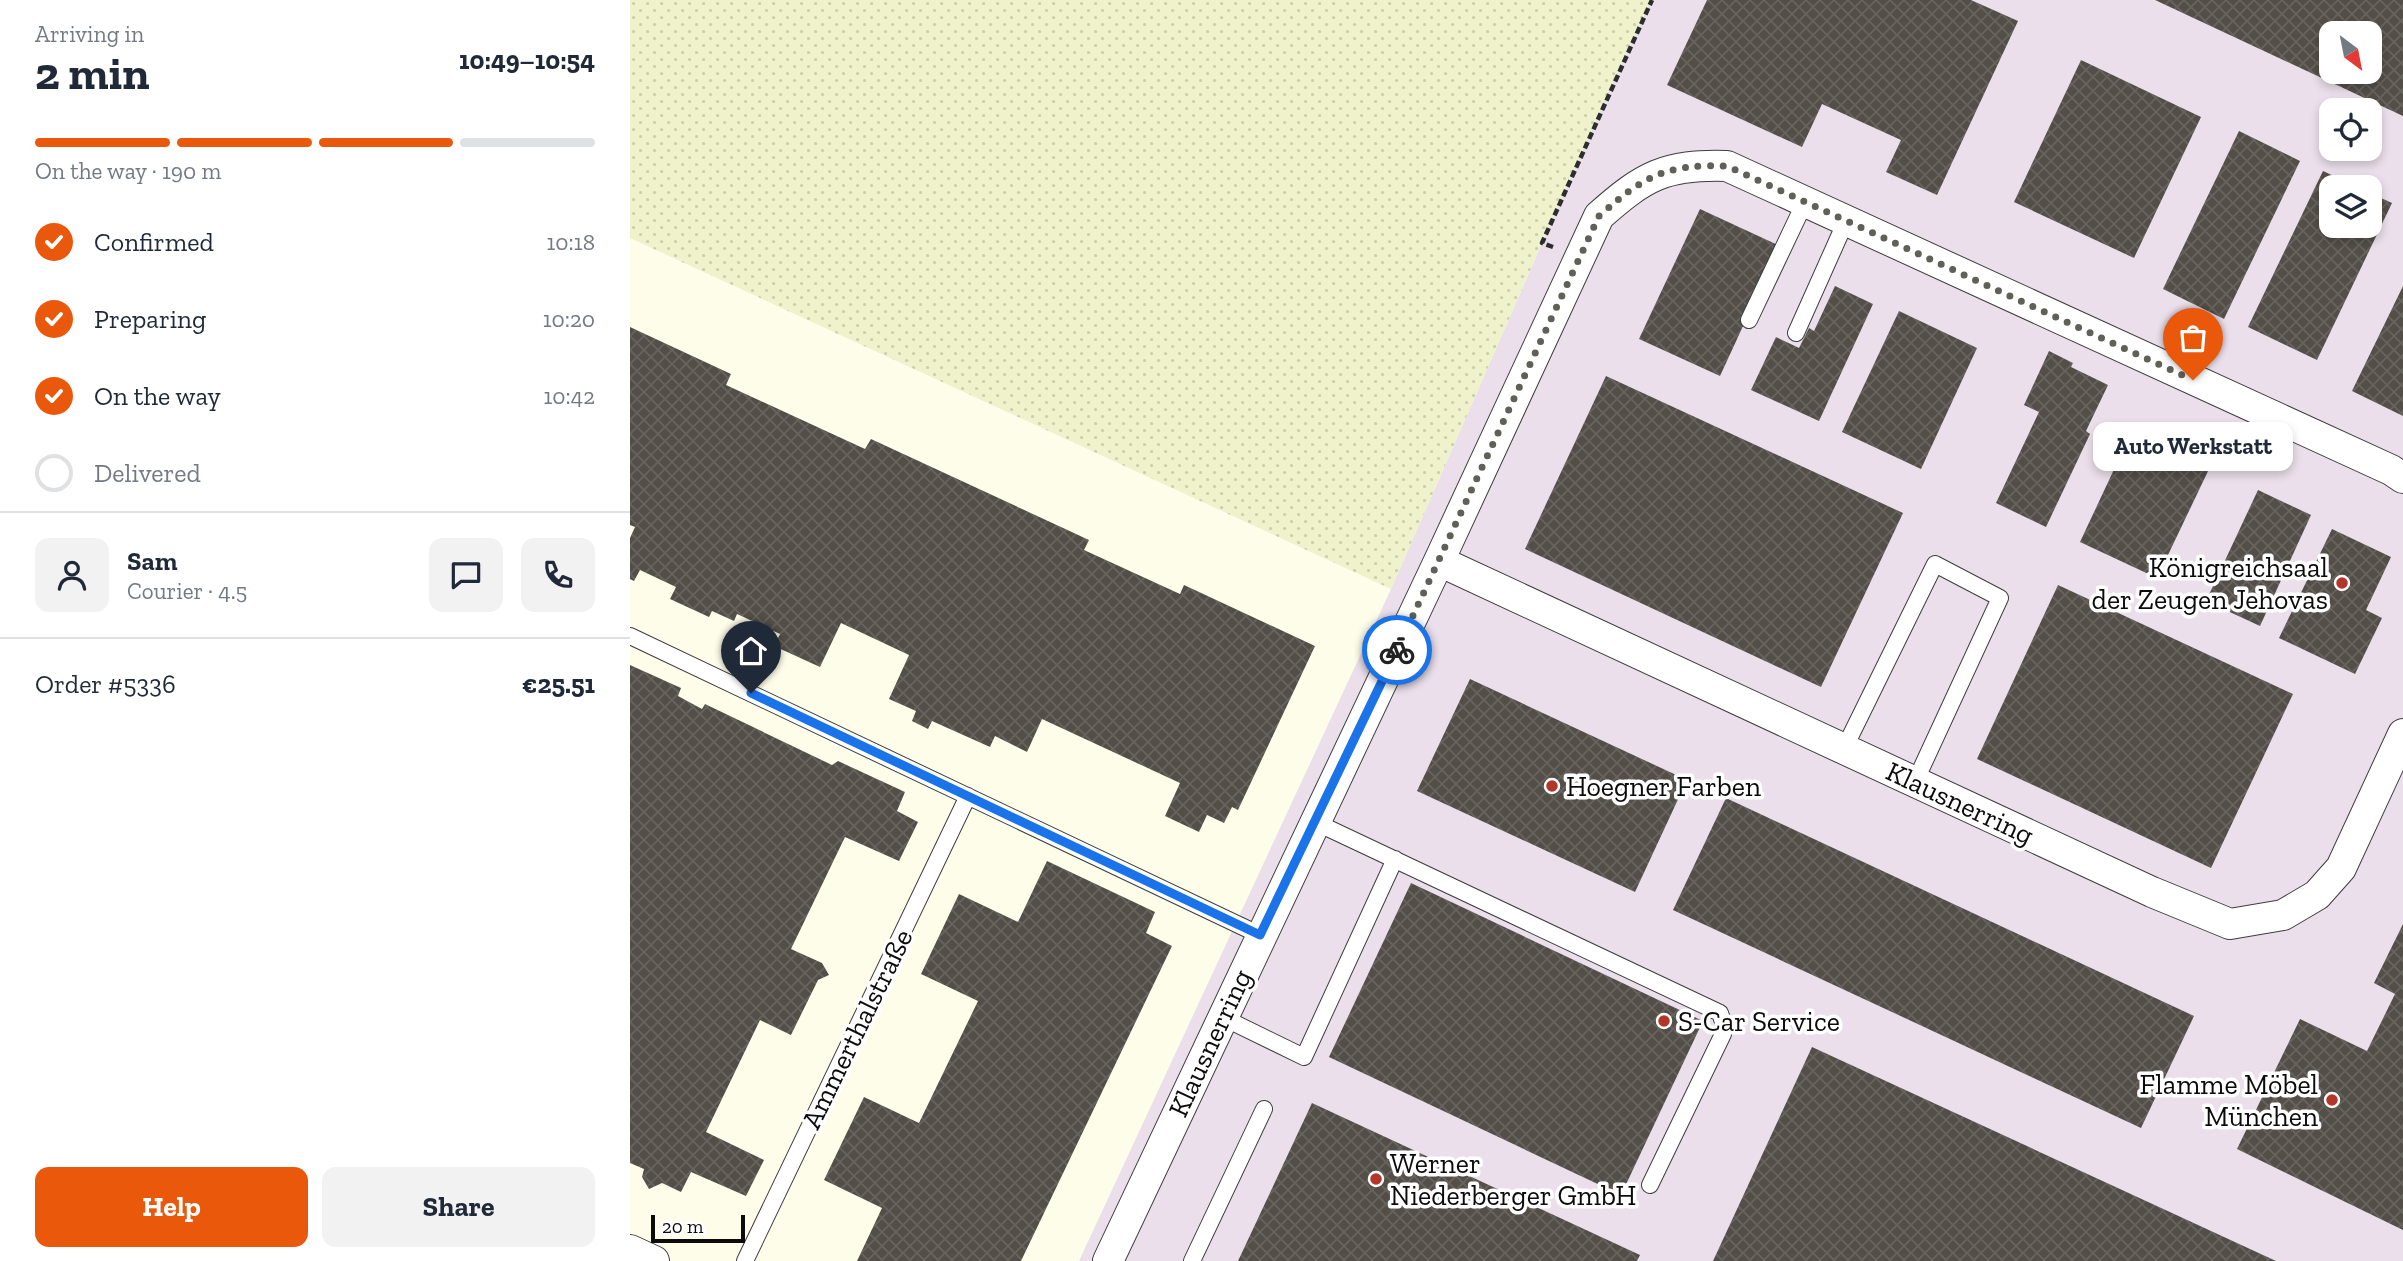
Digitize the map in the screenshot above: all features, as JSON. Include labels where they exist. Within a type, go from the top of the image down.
[{"type":"street","name":"Klausnerring","points":[[1108,1261],[1599,216],[1630,188],[1665,171],[1696,165],[1727,166],[2391,470],[2403,478]]},
{"type":"street","name":"Klausnerring","points":[[1439,561],[2152,892],[2230,925],[2283,915],[2317,895],[2341,868],[2403,734]]},
{"type":"street","points":[[630,1250],[654,1261]]},
{"type":"lane","points":[[1749,320],[1805,202]]},
{"type":"lane","points":[[1796,333],[1846,221]]},
{"type":"lane","points":[[1844,749],[1935,564],[2000,598],[1914,782]]},
{"type":"lane","points":[[630,636],[1260,935]]},
{"type":"lane","name":"Ammerthalstraße","points":[[745,1261],[968,796]]},
{"type":"lane","points":[[1315,822],[1720,1013],[1723,1034],[1650,1185]]},
{"type":"lane","points":[[1222,1017],[1304,1057],[1395,859]]},
{"type":"lane","points":[[1192,1261],[1264,1109]]},
{"type":"path","points":[[1580,256],[1542,243],[1652,0]]},
{"type":"shaded area","points":[[1651,0],[2403,0],[2403,1261],[1079,1261],[1391,589],[1605,99]]},
{"type":"green space","points":[[630,0],[1651,0],[1605,99],[1391,589],[630,238]]},
{"type":"building","points":[[1707,0],[1971,0],[2018,21],[1937,195],[1886,172],[1901,140],[1822,104],[1802,147],[1667,85]]},
{"type":"building","points":[[2155,0],[2403,0],[2403,116],[2382,106],[2382,98],[2365,98],[2335,84],[2382,84],[2382,21],[2319,21],[2319,77]]},
{"type":"building","points":[[2081,60],[2201,117],[2134,258],[2014,202]]},
{"type":"building","points":[[2239,131],[2300,161],[2224,319],[2163,289]]},
{"type":"building","points":[[2319,179],[2319,238],[2375,238],[2317,360],[2248,327]]},
{"type":"building","points":[[2382,198],[2392,203],[2382,224]]},
{"type":"building","points":[[1700,209],[1780,246],[1720,376],[1639,339]]},
{"type":"building","points":[[1835,286],[1873,304],[1819,421],[1751,390],[1776,337],[1799,348],[1809,328],[1814,331]]},
{"type":"building","points":[[2403,286],[2403,416],[2352,391]]},
{"type":"building","points":[[1899,311],[1977,348],[1921,469],[1842,432]]},
{"type":"building","points":[[630,327],[731,374],[726,385],[865,449],[871,439],[1089,540],[1084,550],[1180,594],[1184,585],[1315,646],[1238,810],[1232,807],[1224,823],[1207,815],[1199,832],[1165,816],[1180,783],[1042,719],[1027,752],[995,736],[990,747],[932,721],[928,729],[912,721],[916,711],[889,699],[909,655],[841,623],[820,667],[774,646],[780,634],[737,614],[734,621],[712,611],[709,617],[670,599],[676,587],[640,570],[634,581],[630,579],[630,538],[635,527],[630,525]]},
{"type":"building","points":[[2049,351],[2073,363],[2071,367],[2108,385],[2086,431],[2090,434],[2046,527],[1996,503],[2039,412],[2024,405]]},
{"type":"building","points":[[1606,376],[1903,513],[1821,687],[1525,549]]},
{"type":"building","points":[[2132,431],[2210,467],[2157,578],[2080,542]]},
{"type":"building","points":[[2258,490],[2311,515],[2260,626],[2206,601]]},
{"type":"building","name":"Königreichsaal der Zeugen Jehovas","points":[[2332,529],[2391,557],[2366,610],[2382,618],[2355,674],[2279,638]]},
{"type":"building","points":[[2058,585],[2293,694],[2211,868],[1977,759]]},
{"type":"building","points":[[630,665],[681,688],[678,696],[702,709],[705,704],[832,765],[838,761],[905,792],[897,811],[918,822],[899,861],[845,837],[791,949],[822,963],[829,975],[818,980],[791,1035],[760,1020],[706,1132],[764,1160],[746,1196],[691,1172],[681,1192],[662,1183],[649,1189],[642,1177],[644,1169],[630,1163]]},
{"type":"building","name":"Hoegner Farben","points":[[1470,679],[1687,780],[1635,892],[1417,791]]},
{"type":"building","points":[[1726,798],[2194,1016],[2141,1128],[1673,910]]},
{"type":"building","points":[[1047,861],[1155,912],[1146,933],[1172,946],[1021,1261],[857,1261],[882,1208],[824,1180],[864,1097],[919,1123],[978,1001],[921,974],[959,894],[1018,922]]},
{"type":"building","points":[[1411,883],[1703,1021],[1621,1195],[1329,1057]]},
{"type":"building","name":"Flamme Möbel München","points":[[2403,924],[2403,1230],[2237,1149],[2300,1019],[2367,1051],[2395,994],[2374,983]]},
{"type":"building","points":[[1812,1047],[2159,1207],[2276,1261],[1713,1261]]},
{"type":"building","name":"Werner Niederberger GmbH","points":[[1312,1103],[1640,1255],[1637,1261],[1238,1261]]},
{"type":"way so far","points":[[1397,650],[1599,216],[1630,188],[1665,171],[1696,165],[1727,166],[2193,380]]},
{"type":"place","name":"Auto Werkstatt","points":[[2193,380]]},
{"type":"place","name":"Königreichsaal der Zeugen Jehovas","points":[[2342,583]]},
{"type":"place","name":"Hoegner Farben","points":[[1552,786]]},
{"type":"place","name":"S-Car Service","points":[[1664,1021]]},
{"type":"place","name":"Flamme Möbel München","points":[[2332,1100]]},
{"type":"place","name":"Werner Niederberger GmbH","points":[[1376,1179]]},
{"type":"route","points":[[751,693],[1260,935],[1397,650]]}]
